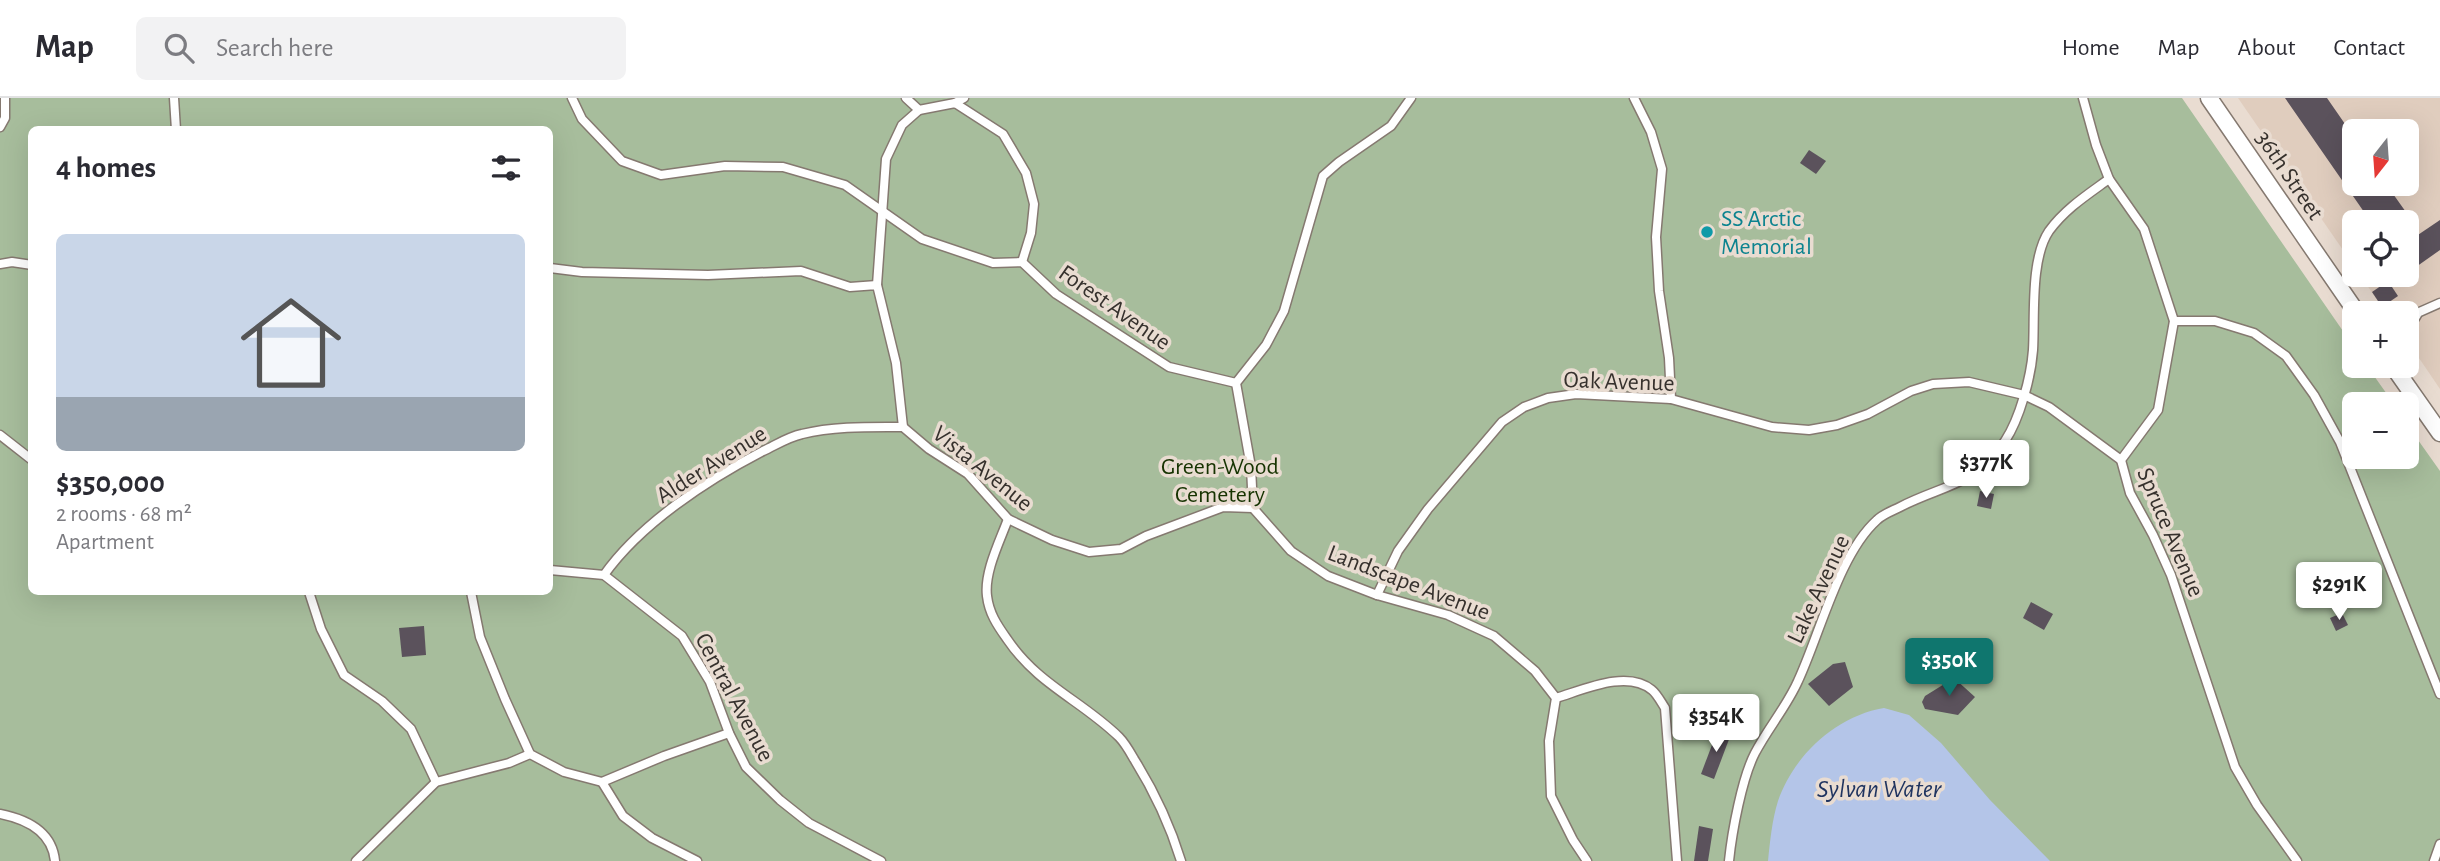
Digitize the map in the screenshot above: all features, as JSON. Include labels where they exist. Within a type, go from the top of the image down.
[{"type":"street","name":"36th Street","points":[[2209,98],[2349,301]]},
{"type":"street","points":[[2401,378],[2440,433]]},
{"type":"lane","points":[[0,127],[5,118],[5,98]]},
{"type":"lane","points":[[174,98],[176,126]]},
{"type":"lane","points":[[572,98],[582,119],[622,161],[661,174],[725,166],[783,167],[845,185],[922,239],[993,263],[1022,261],[1031,233],[1034,204],[1026,173],[1003,134],[955,103]]},
{"type":"lane","points":[[906,98],[919,110]]},
{"type":"lane","points":[[883,210],[886,159],[902,125],[919,110],[955,103],[964,98]]},
{"type":"lane","points":[[1253,508],[1251,467],[1236,383],[1266,345],[1284,312],[1323,176],[1391,126],[1411,98]]},
{"type":"lane","points":[[1634,98],[1651,132],[1662,169],[1656,237],[1671,399]]},
{"type":"lane","name":"Spruce Avenue","points":[[2083,98],[2109,179],[2144,229],[2174,321],[2158,410],[2121,460],[2130,493],[2171,575],[2235,766],[2257,805],[2297,861]]},
{"type":"lane","name":"Lake Avenue","points":[[1729,861],[1738,806],[1753,755],[1798,682],[1824,614],[1860,539],[1878,518],[1980,472],[2006,440],[2024,395],[2033,353],[2037,267],[2048,233],[2073,205],[2109,179]]},
{"type":"lane","name":"Vista Avenue","points":[[883,210],[877,285],[897,363],[904,427],[929,449],[968,474],[1008,519],[1052,540],[1089,552],[1121,549],[1223,507],[1253,508]]},
{"type":"lane","name":"Forest Avenue","points":[[1022,261],[1056,294],[1169,367],[1236,383]]},
{"type":"lane","points":[[0,264],[12,262],[28,264]]},
{"type":"lane","points":[[553,268],[582,272],[708,275],[801,271],[850,287],[877,285]]},
{"type":"lane","points":[[2419,314],[2440,303]]},
{"type":"lane","points":[[2174,321],[2215,321],[2254,333],[2286,356],[2314,395],[2340,442],[2440,694]]},
{"type":"lane","name":"Oak Avenue","points":[[1377,595],[1398,551],[1428,509],[1502,422],[1524,407],[1548,398],[1567,395],[1671,399],[1772,427],[1809,430],[1836,425],[1868,414],[1910,391],[1933,384],[1969,382],[2024,395],[2049,407],[2121,460]]},
{"type":"lane","name":"Alder Avenue","points":[[604,575],[615,559],[645,530],[688,497],[741,462],[793,436],[858,428],[904,427]]},
{"type":"lane","points":[[0,435],[28,457]]},
{"type":"lane","name":"Landscape Avenue","points":[[1253,508],[1290,551],[1328,576],[1377,595],[1448,615],[1494,636],[1535,671],[1556,698]]},
{"type":"lane","points":[[1008,519],[990,569],[986,595],[993,619],[1032,671],[1094,715],[1122,739],[1148,781],[1173,833],[1181,861]]},
{"type":"lane","points":[[553,570],[604,575]]},
{"type":"lane","name":"Central Avenue","points":[[604,575],[682,636],[710,682],[729,733],[746,766],[780,800],[809,823],[881,861]]},
{"type":"lane","points":[[310,595],[321,628],[344,675],[382,701],[411,729],[436,782]]},
{"type":"lane","points":[[472,595],[480,637],[530,754],[564,772],[602,782],[729,733]]},
{"type":"lane","points":[[1587,861],[1551,796],[1549,741],[1556,698],[1608,682],[1636,681],[1653,690],[1665,708],[1677,861]]},
{"type":"lane","points":[[356,861],[436,782],[509,763],[530,754]]},
{"type":"lane","points":[[602,782],[623,816],[652,838],[696,861]]},
{"type":"lane","points":[[0,814],[20,818],[34,825],[55,854],[55,861]]},
{"type":"lane","points":[[2434,861],[2440,844]]},
{"type":"shaded area","points":[[2238,98],[2440,98],[2440,389],[2419,358],[2419,301],[2378,301],[2368,287],[2419,287],[2419,210],[2342,210],[2342,249]]},
{"type":"green space","name":"Green-Wood Cemetery","points":[[0,98],[2182,98],[2342,330],[2342,378],[2376,378],[2385,392],[2342,392],[2342,469],[2419,469],[2419,441],[2440,471],[2440,861],[0,861]]},
{"type":"water","name":"Sylvan Water","points":[[1884,708],[1909,715],[1941,743],[1990,800],[2050,861],[1768,861],[1778,801],[1785,784],[1806,753],[1819,740],[1849,719]]},
{"type":"building","points":[[2285,98],[2327,98],[2342,120],[2342,180]]},
{"type":"building","points":[[1809,150],[1826,161],[1816,174],[1800,163]]},
{"type":"building","points":[[2353,196],[2395,196],[2404,210],[2363,210]]},
{"type":"building","points":[[2440,220],[2440,250],[2419,265],[2419,234]]},
{"type":"building","points":[[2379,287],[2392,287],[2398,296],[2391,301],[2378,301],[2372,292]]},
{"type":"building","points":[[1980,491],[1994,494],[1991,509],[1977,506]]},
{"type":"building","points":[[2031,602],[2053,614],[2044,630],[2023,618]]},
{"type":"building","points":[[2342,613],[2348,625],[2336,631],[2330,618]]},
{"type":"building","points":[[424,626],[426,655],[402,657],[399,628]]},
{"type":"building","points":[[1845,662],[1853,687],[1829,706],[1808,684],[1833,664]]},
{"type":"building","points":[[1954,678],[1975,697],[1958,715],[1925,709],[1922,702],[1925,696]]},
{"type":"building","points":[[1718,729],[1731,734],[1714,779],[1701,774]]},
{"type":"building","points":[[1699,826],[1713,829],[1708,861],[1694,861]]},
{"type":"place","name":"SS Arctic Memorial","points":[[1707,232]]}]
